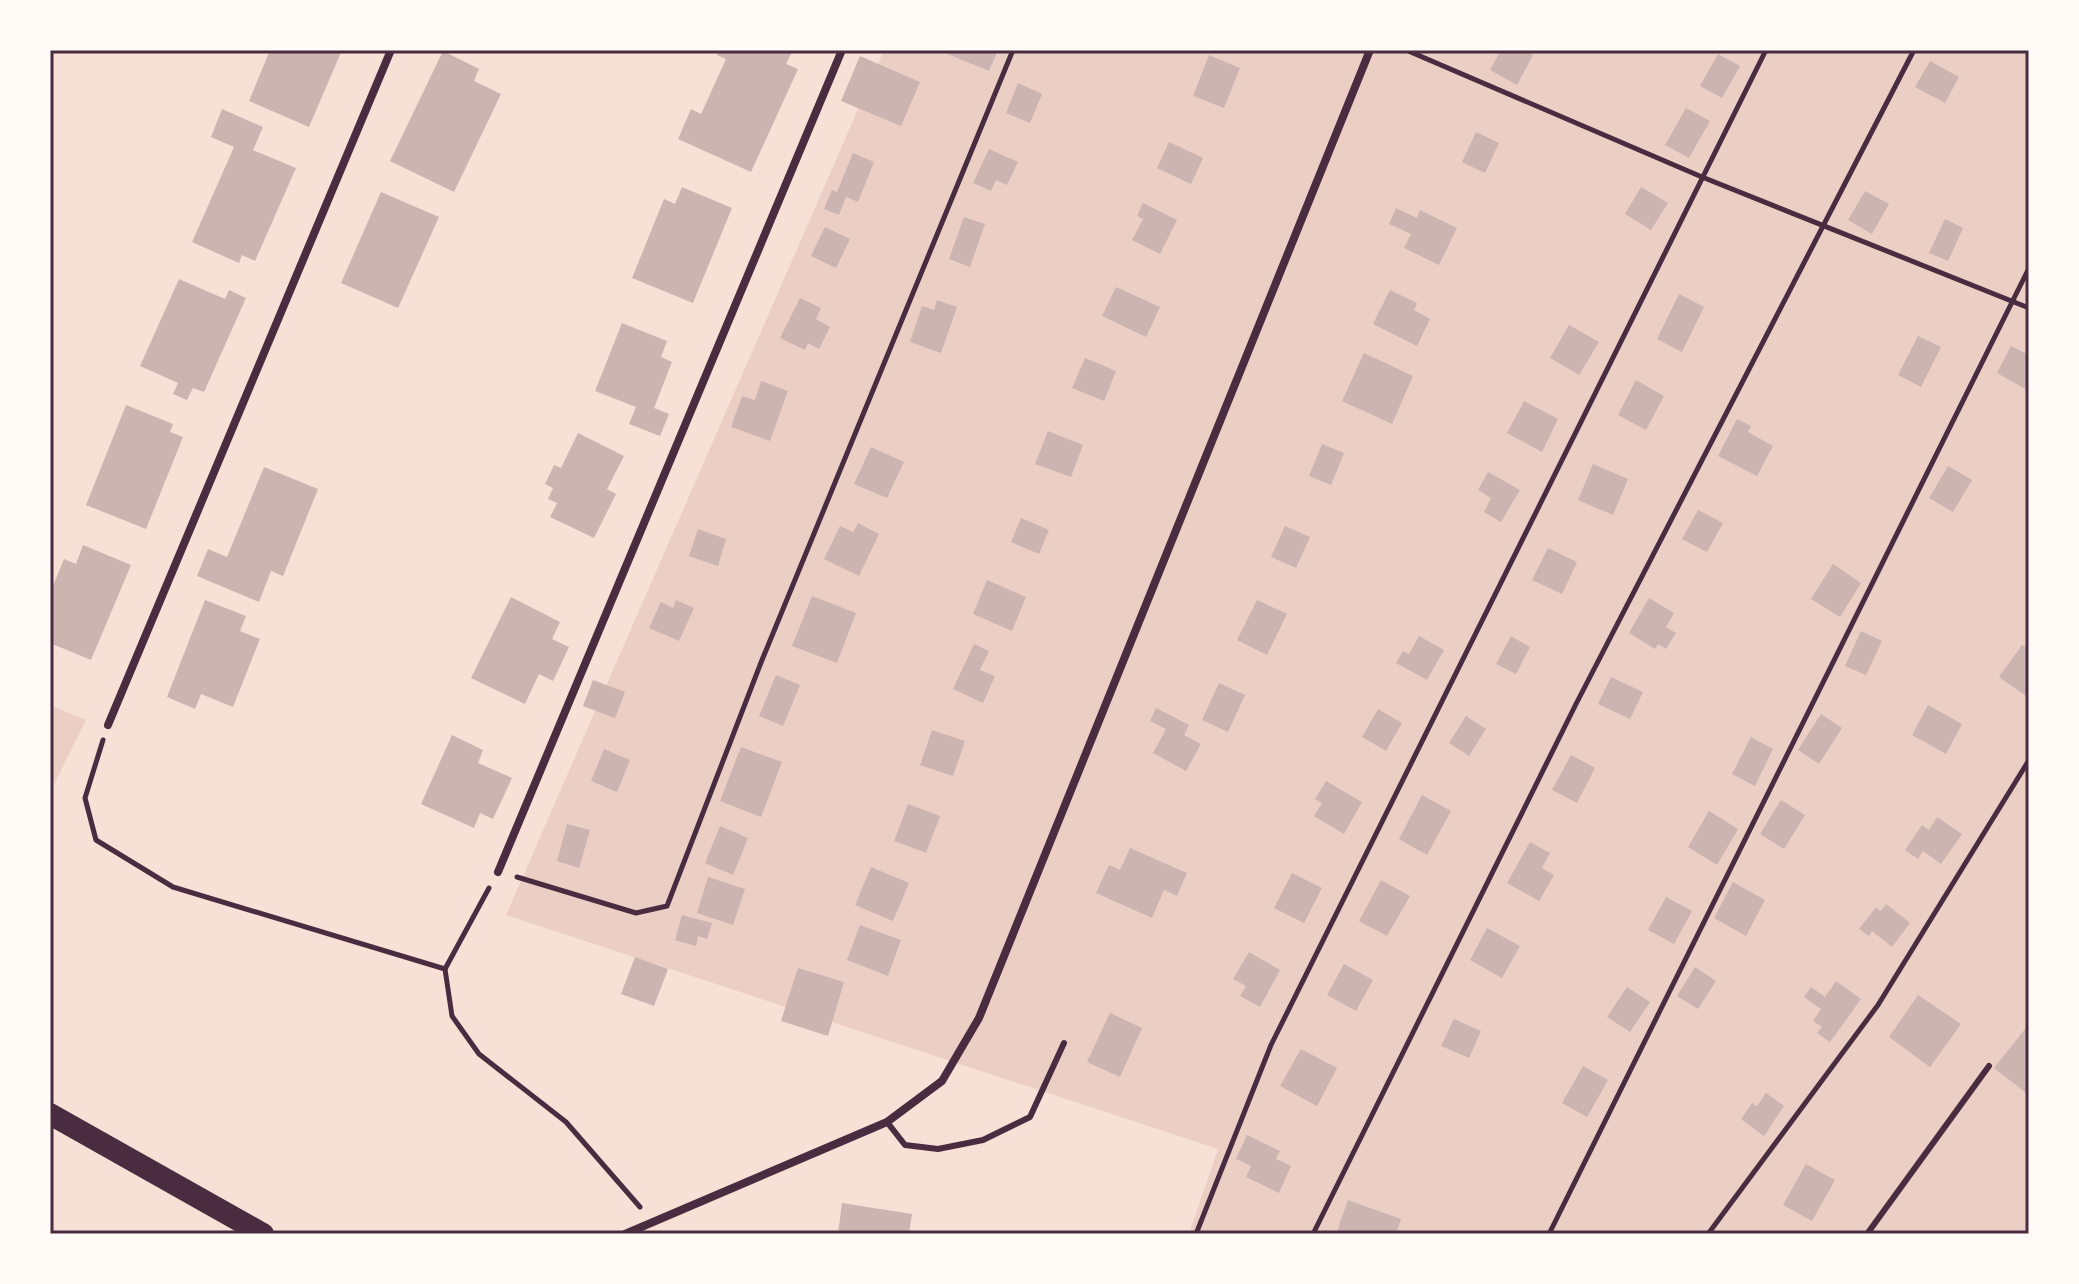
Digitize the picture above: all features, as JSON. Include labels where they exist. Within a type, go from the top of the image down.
[{"type":"highway","points":[[50,1114],[263,1234]]},
{"type":"street","points":[[108,725],[391,50]]},
{"type":"street","points":[[498,872],[842,50]]},
{"type":"street","points":[[625,1234],[887,1122],[942,1081],[979,1018],[1370,50]]},
{"type":"lane","points":[[887,1122],[905,1145],[938,1149],[983,1140],[1030,1117],[1064,1043]]},
{"type":"lane","points":[[1867,1234],[1989,1066]]},
{"type":"path","points":[[652,1222],[566,1122],[479,1054],[452,1016],[445,969],[498,872],[636,913],[667,906],[768,646],[1013,50]]},
{"type":"path","points":[[1406,50],[1702,177],[2029,308]]},
{"type":"path","points":[[1196,1234],[1271,1045],[1766,50]]},
{"type":"path","points":[[1313,1234],[1576,704],[1914,50]]},
{"type":"path","points":[[1549,1234],[2029,268]]},
{"type":"path","points":[[108,725],[85,798],[96,840],[173,887],[445,969]]},
{"type":"path","points":[[1708,1234],[1878,1005],[2029,760]]},
{"type":"shaded area","points":[[884,50],[1391,50],[1398,53],[1400,50],[2029,50],[2029,1234],[1189,1234],[1218,1149],[506,915]]},
{"type":"shaded area","points":[[50,705],[86,720],[50,793]]},
{"type":"building","points":[[270,50],[342,50],[309,127],[249,101]]},
{"type":"building","points":[[719,50],[793,50],[786,64],[798,69],[751,172],[678,139],[691,109],[701,114],[726,59],[717,55]]},
{"type":"building","points":[[938,50],[998,50],[989,71]]},
{"type":"building","points":[[1501,50],[1524,50],[1533,55],[1517,85],[1490,70]]},
{"type":"building","points":[[443,51],[479,69],[474,81],[501,94],[454,192],[390,161]]},
{"type":"building","points":[[1718,54],[1740,66],[1722,98],[1700,86]]},
{"type":"building","points":[[1209,55],[1240,68],[1224,108],[1193,96]]},
{"type":"building","points":[[860,56],[920,82],[901,126],[841,101]]},
{"type":"building","points":[[1930,61],[1959,77],[1945,103],[1915,87]]},
{"type":"building","points":[[1018,83],[1042,94],[1030,123],[1006,113]]},
{"type":"building","points":[[1686,108],[1710,121],[1689,158],[1665,145]]},
{"type":"building","points":[[222,109],[263,127],[253,150],[296,168],[255,261],[242,255],[239,263],[192,242],[234,147],[211,137]]},
{"type":"building","points":[[1476,132],[1499,143],[1485,173],[1462,162]]},
{"type":"building","points":[[1169,142],[1203,158],[1191,184],[1157,168]]},
{"type":"building","points":[[989,149],[1018,162],[1007,185],[996,180],[991,191],[973,183]]},
{"type":"building","points":[[853,153],[874,162],[858,202],[846,197],[839,215],[824,209],[832,190],[837,192]]},
{"type":"building","points":[[682,187],[732,208],[693,303],[632,278],[664,199],[675,204]]},
{"type":"building","points":[[1641,187],[1668,203],[1651,230],[1625,214]]},
{"type":"building","points":[[1865,191],[1889,204],[1872,234],[1848,220]]},
{"type":"building","points":[[381,192],[439,217],[398,308],[341,283]]},
{"type":"building","points":[[1143,203],[1177,220],[1160,254],[1132,240],[1143,219],[1137,216]]},
{"type":"building","points":[[1396,208],[1417,218],[1420,210],[1457,228],[1439,265],[1404,248],[1411,234],[1389,224]]},
{"type":"building","points":[[964,217],[985,224],[970,267],[949,259]]},
{"type":"building","points":[[1945,219],[1963,228],[1948,261],[1929,253]]},
{"type":"building","points":[[825,227],[850,239],[836,268],[811,256]]},
{"type":"building","points":[[179,279],[225,299],[229,290],[246,298],[204,392],[193,388],[187,400],[173,394],[178,383],[140,366]]},
{"type":"building","points":[[1116,287],[1160,307],[1146,337],[1102,316]]},
{"type":"building","points":[[1390,290],[1417,303],[1414,310],[1430,319],[1417,346],[1373,324]]},
{"type":"building","points":[[1679,294],[1704,307],[1682,352],[1657,339]]},
{"type":"building","points":[[800,298],[821,308],[816,319],[830,327],[819,349],[808,343],[805,350],[780,338]]},
{"type":"building","points":[[937,300],[957,307],[941,353],[910,342],[922,306],[934,310]]},
{"type":"building","points":[[622,323],[667,341],[661,357],[672,362],[654,408],[669,414],[660,436],[629,424],[636,407],[595,391]]},
{"type":"building","points":[[1569,325],[1599,342],[1579,375],[1550,358]]},
{"type":"building","points":[[1918,336],[1941,347],[1921,387],[1898,375]]},
{"type":"building","points":[[2011,346],[2029,355],[2029,381],[2025,389],[1997,373]]},
{"type":"building","points":[[1364,353],[1413,376],[1392,424],[1342,401]]},
{"type":"building","points":[[1085,358],[1116,371],[1104,401],[1072,388]]},
{"type":"building","points":[[1636,380],[1664,396],[1646,430],[1618,415]]},
{"type":"building","points":[[761,381],[788,391],[770,441],[731,427],[742,396],[755,400]]},
{"type":"building","points":[[1524,401],[1558,419],[1542,452],[1507,433]]},
{"type":"building","points":[[126,405],[173,424],[170,432],[183,437],[146,529],[86,505]]},
{"type":"building","points":[[1737,419],[1751,426],[1748,432],[1773,446],[1757,476],[1718,456]]},
{"type":"building","points":[[1048,431],[1083,445],[1071,477],[1035,464]]},
{"type":"building","points":[[578,433],[624,456],[607,489],[616,494],[594,538],[550,517],[557,503],[548,499],[553,488],[545,484],[554,465],[561,468]]},
{"type":"building","points":[[1322,444],[1344,453],[1331,485],[1309,476]]},
{"type":"building","points":[[871,447],[904,462],[887,498],[854,484]]},
{"type":"building","points":[[1593,464],[1628,479],[1613,515],[1578,500]]},
{"type":"building","points":[[1948,466],[1972,480],[1953,512],[1929,498]]},
{"type":"building","points":[[264,467],[318,489],[283,576],[271,571],[259,602],[197,576],[208,549],[227,557]]},
{"type":"building","points":[[1488,472],[1520,490],[1501,522],[1484,512],[1491,498],[1478,490]]},
{"type":"building","points":[[1698,510],[1723,523],[1707,552],[1682,539]]},
{"type":"building","points":[[1021,518],[1049,530],[1039,554],[1011,542]]},
{"type":"building","points":[[858,523],[879,534],[859,576],[824,559],[840,526],[853,532]]},
{"type":"building","points":[[1285,526],[1310,537],[1296,568],[1271,557]]},
{"type":"building","points":[[698,529],[726,539],[718,566],[689,556]]},
{"type":"building","points":[[83,545],[131,565],[91,660],[50,643],[50,593],[64,559],[76,564]]},
{"type":"building","points":[[1548,548],[1577,562],[1562,594],[1532,580]]},
{"type":"building","points":[[1833,564],[1861,583],[1840,617],[1811,599]]},
{"type":"building","points":[[987,580],[1026,597],[1012,631],[973,614]]},
{"type":"building","points":[[812,596],[856,613],[837,663],[792,646]]},
{"type":"building","points":[[511,597],[560,622],[552,639],[569,647],[553,681],[539,674],[525,704],[471,678]]},
{"type":"building","points":[[1649,598],[1674,613],[1666,627],[1676,633],[1666,649],[1658,644],[1655,649],[1629,633]]},
{"type":"building","points":[[205,600],[246,616],[240,631],[260,639],[233,707],[201,694],[195,709],[167,697]]},
{"type":"building","points":[[676,600],[694,608],[679,641],[649,628],[661,602],[673,608]]},
{"type":"building","points":[[1257,600],[1287,614],[1267,655],[1237,640]]},
{"type":"building","points":[[1861,631],[1882,641],[1866,675],[1845,666]]},
{"type":"building","points":[[1419,636],[1444,650],[1427,680],[1396,663],[1403,651],[1409,654]]},
{"type":"building","points":[[1511,636],[1530,647],[1516,674],[1496,664]]},
{"type":"building","points":[[974,644],[989,651],[980,670],[995,676],[983,703],[953,689]]},
{"type":"building","points":[[2022,645],[2029,650],[2029,698],[1999,677]]},
{"type":"building","points":[[776,675],[800,685],[783,726],[759,716]]},
{"type":"building","points":[[1611,677],[1643,692],[1630,719],[1598,704]]},
{"type":"building","points":[[593,680],[625,692],[615,718],[583,706]]},
{"type":"building","points":[[1219,683],[1245,695],[1228,732],[1202,720]]},
{"type":"building","points":[[1928,705],[1962,724],[1946,754],[1912,735]]},
{"type":"building","points":[[1156,708],[1189,725],[1184,735],[1201,744],[1186,771],[1153,753],[1166,729],[1150,721]]},
{"type":"building","points":[[1378,709],[1402,723],[1386,751],[1362,737]]},
{"type":"building","points":[[1821,714],[1842,728],[1819,764],[1798,750]]},
{"type":"building","points":[[1466,716],[1486,729],[1469,756],[1449,743]]},
{"type":"building","points":[[932,730],[965,741],[953,776],[920,765]]},
{"type":"building","points":[[452,735],[483,750],[478,763],[512,778],[493,819],[480,813],[474,828],[421,804]]},
{"type":"building","points":[[1751,737],[1773,749],[1755,786],[1732,774]]},
{"type":"building","points":[[741,747],[782,762],[761,817],[720,801]]},
{"type":"building","points":[[604,749],[630,760],[617,792],[591,781]]},
{"type":"building","points":[[1571,755],[1595,768],[1577,803],[1552,790]]},
{"type":"building","points":[[1326,781],[1362,802],[1344,834],[1314,816],[1322,803],[1315,799]]},
{"type":"building","points":[[1422,795],[1451,811],[1427,855],[1399,839]]},
{"type":"building","points":[[1781,800],[1805,815],[1784,849],[1760,834]]},
{"type":"building","points":[[908,804],[940,816],[926,853],[894,841]]},
{"type":"building","points":[[1709,811],[1738,829],[1717,865],[1688,847]]},
{"type":"building","points":[[1937,817],[1962,834],[1941,864],[1923,851],[1918,859],[1905,850],[1922,825],[1929,830]]},
{"type":"building","points":[[567,824],[590,830],[579,868],[557,861]]},
{"type":"building","points":[[720,826],[748,838],[733,875],[705,863]]},
{"type":"building","points":[[1530,842],[1550,853],[1542,868],[1554,875],[1539,901],[1507,883]]},
{"type":"building","points":[[1130,848],[1187,873],[1177,896],[1164,890],[1152,918],[1096,893],[1109,865],[1120,870]]},
{"type":"building","points":[[871,867],[909,883],[893,921],[855,905]]},
{"type":"building","points":[[1292,873],[1322,888],[1304,923],[1274,908]]},
{"type":"building","points":[[708,877],[745,889],[733,925],[697,913]]},
{"type":"building","points":[[1381,880],[1410,896],[1387,936],[1359,921]]},
{"type":"building","points":[[1733,882],[1765,900],[1746,936],[1714,918]]},
{"type":"building","points":[[1666,897],[1692,911],[1674,944],[1648,930]]},
{"type":"building","points":[[1886,904],[1910,923],[1892,947],[1872,931],[1869,936],[1859,929],[1876,907],[1881,911]]},
{"type":"building","points":[[682,915],[712,923],[707,939],[698,936],[696,946],[675,940]]},
{"type":"building","points":[[860,925],[901,940],[888,976],[847,960]]},
{"type":"building","points":[[1487,928],[1520,946],[1502,978],[1470,960]]},
{"type":"building","points":[[1249,952],[1280,970],[1260,1007],[1240,996],[1246,986],[1233,979]]},
{"type":"building","points":[[635,957],[668,969],[654,1006],[621,994]]},
{"type":"building","points":[[1344,964],[1373,980],[1356,1011],[1327,995]]},
{"type":"building","points":[[1695,967],[1716,981],[1698,1009],[1677,996]]},
{"type":"building","points":[[798,968],[844,982],[828,1036],[781,1021]]},
{"type":"building","points":[[1836,981],[1861,999],[1830,1042],[1817,1033],[1822,1027],[1813,1021],[1821,1009],[1804,997],[1811,987],[1825,997]]},
{"type":"building","points":[[1627,987],[1650,1002],[1630,1032],[1607,1017]]},
{"type":"building","points":[[1918,995],[1961,1024],[1930,1067],[1889,1037]]},
{"type":"building","points":[[1110,1013],[1142,1028],[1120,1077],[1087,1062]]},
{"type":"building","points":[[1454,1019],[1481,1031],[1469,1058],[1441,1046]]},
{"type":"building","points":[[2029,1024],[2029,1095],[1994,1068]]},
{"type":"building","points":[[1301,1049],[1337,1068],[1317,1106],[1280,1086]]},
{"type":"building","points":[[1583,1066],[1608,1080],[1587,1117],[1562,1103]]},
{"type":"building","points":[[1766,1093],[1784,1106],[1764,1136],[1741,1119],[1752,1103],[1757,1106]]},
{"type":"building","points":[[1247,1135],[1280,1151],[1276,1159],[1291,1166],[1279,1193],[1246,1177],[1251,1166],[1236,1159]]},
{"type":"building","points":[[1806,1164],[1835,1180],[1812,1221],[1783,1205]]},
{"type":"building","points":[[1348,1200],[1401,1219],[1396,1234],[1336,1234]]},
{"type":"building","points":[[842,1203],[912,1214],[909,1234],[838,1234]]}]
